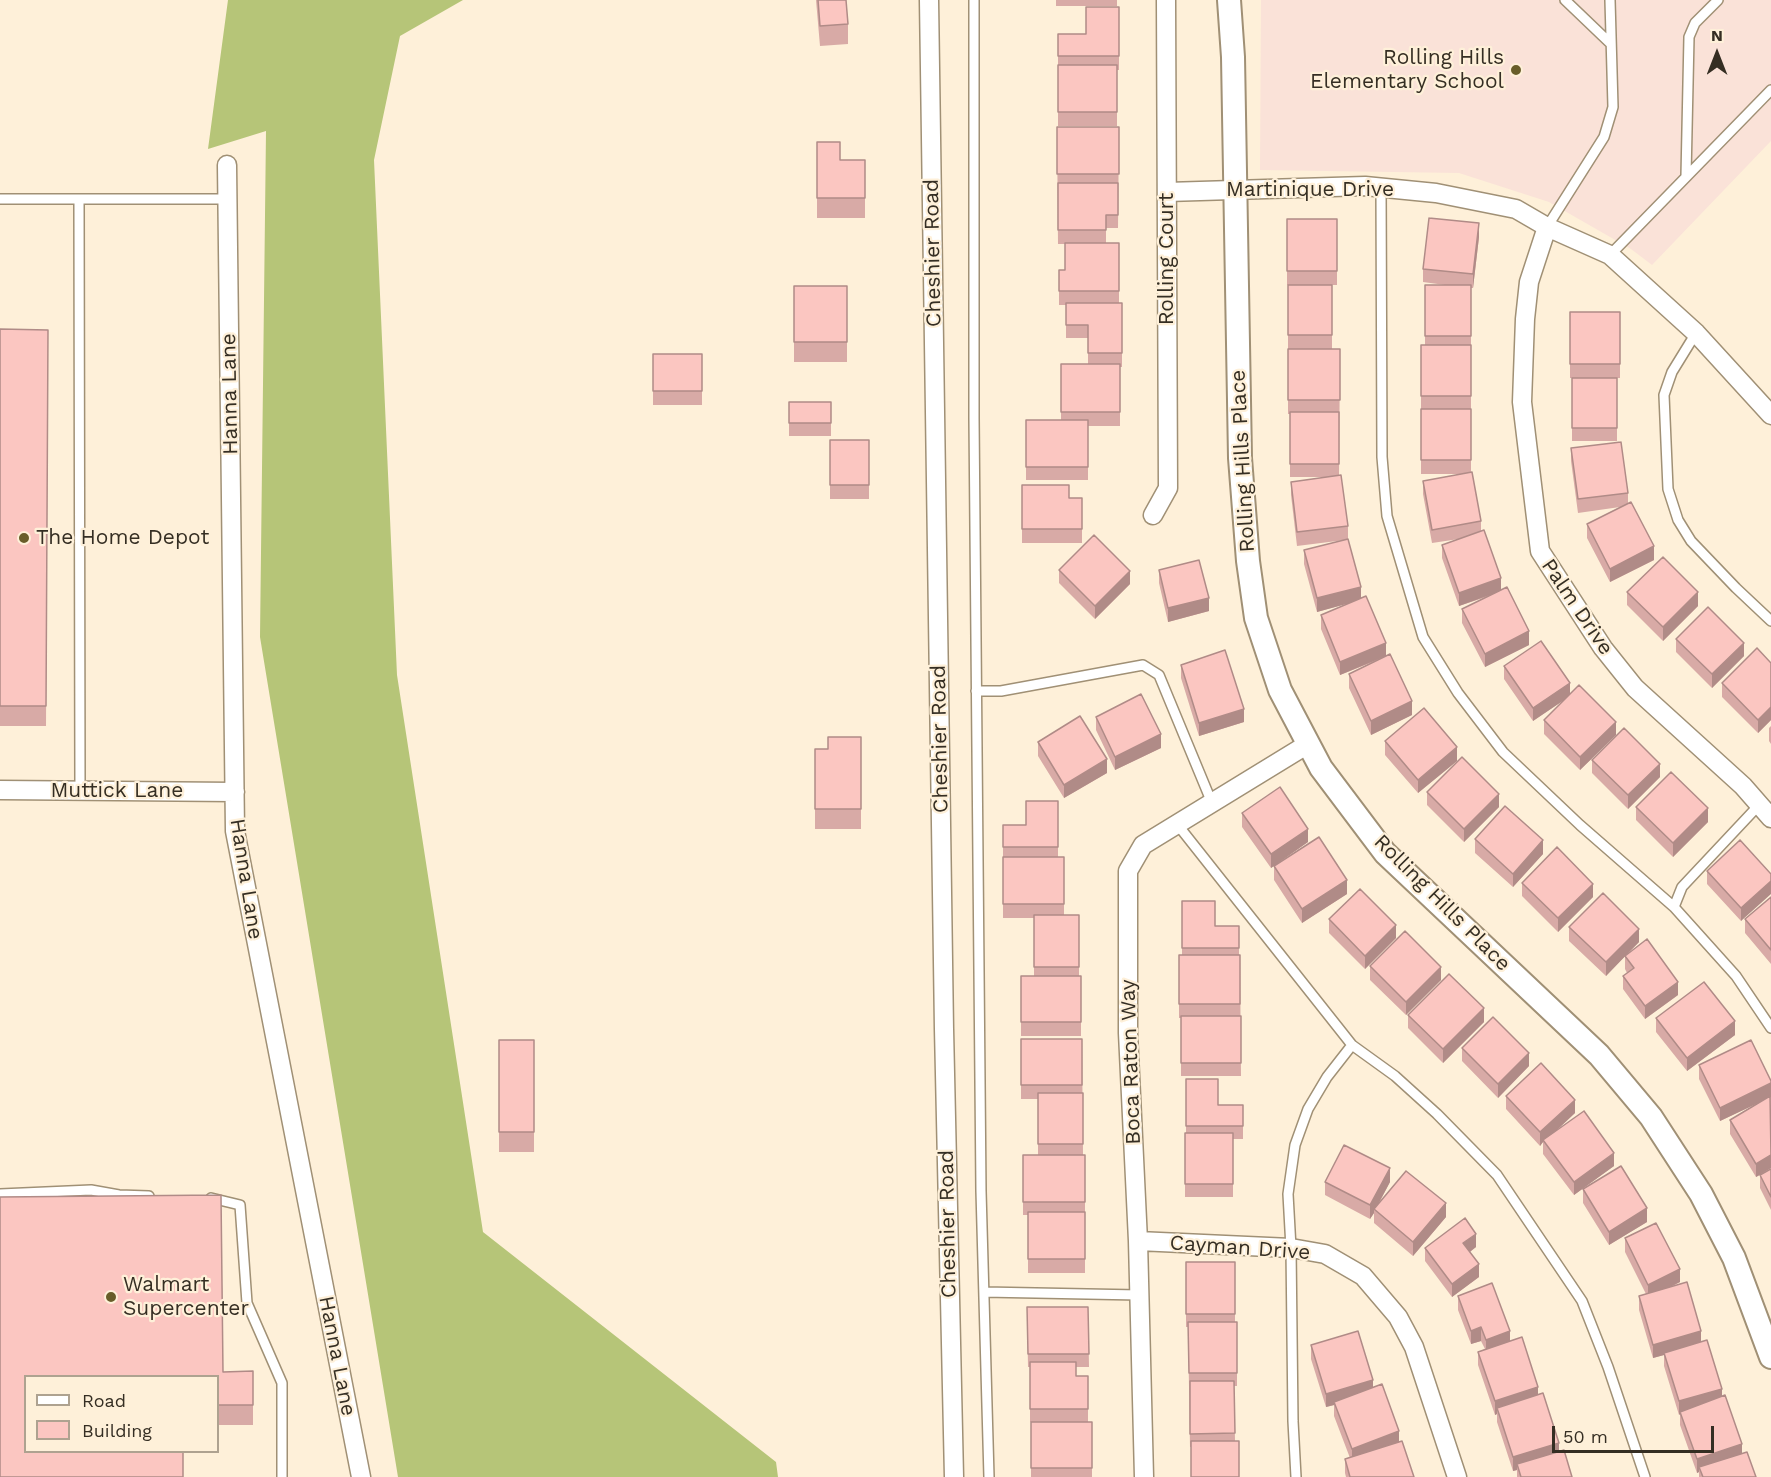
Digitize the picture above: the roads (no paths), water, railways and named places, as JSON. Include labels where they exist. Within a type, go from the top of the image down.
[{"type":"street","name":"Cheshier Road","points":[[929,0],[944,1029],[954,1477]]},
{"type":"street","name":"Rolling Court","points":[[1153,515],[1168,488],[1166,0]]},
{"type":"street","name":"Rolling Hills Place","points":[[1229,0],[1233,57],[1240,458],[1248,561],[1260,628],[1280,690],[1321,768],[1385,853],[1599,1055],[1651,1117],[1701,1194],[1729,1249],[1771,1357]]},
{"type":"street","name":"Hanna Lane","points":[[227,165],[235,831],[361,1477]]},
{"type":"street","name":"Martinique Drive","points":[[1167,192],[1365,186],[1436,193],[1516,209],[1547,227],[1610,255],[1696,333],[1771,415]]},
{"type":"street","name":"Palm Drive","points":[[1547,227],[1529,282],[1522,402],[1540,551],[1603,648],[1635,688],[1743,786],[1765,811]]},
{"type":"street","name":"Boca Raton Way","points":[[1144,1477],[1138,1241],[1128,1033],[1128,871],[1143,845],[1308,744]]},
{"type":"street","name":"Muttick Lane","points":[[0,790],[235,792]]},
{"type":"street","name":"Cayman Drive","points":[[1138,1241],[1291,1248],[1324,1254],[1363,1276],[1398,1317],[1414,1347],[1457,1477]]},
{"type":"lane","points":[[974,0],[980,1167],[989,1477]]},
{"type":"lane","points":[[1565,0],[1611,44]]},
{"type":"lane","points":[[1547,227],[1604,137],[1613,107],[1610,0]]},
{"type":"lane","points":[[1686,176],[1689,37],[1695,23],[1718,0]]},
{"type":"lane","points":[[1610,255],[1771,90]]},
{"type":"lane","points":[[1381,188],[1382,457],[1387,516],[1423,637],[1458,693],[1503,752],[1580,825],[1674,908],[1736,976],[1771,1028]]},
{"type":"lane","points":[[79,199],[80,791]]},
{"type":"lane","points":[[0,200],[227,199]]},
{"type":"lane","points":[[1696,333],[1672,372],[1664,395],[1668,489],[1678,520],[1691,541],[1771,621]]},
{"type":"lane","points":[[976,691],[1001,691],[1143,665],[1159,675],[1212,803]]},
{"type":"lane","points":[[1674,908],[1682,887],[1765,811]]},
{"type":"lane","points":[[1177,824],[1352,1045],[1395,1076],[1437,1114],[1497,1175],[1529,1219],[1582,1301],[1608,1368],[1645,1477]]},
{"type":"lane","points":[[1296,1477],[1288,1194],[1295,1145],[1308,1109],[1327,1077],[1352,1045]]},
{"type":"lane","points":[[0,1194],[91,1190],[119,1195],[165,1196]]},
{"type":"lane","points":[[198,1197],[210,1197],[240,1205],[247,1304],[282,1383],[282,1477]]},
{"type":"lane","points":[[984,1292],[1139,1295]]},
{"type":"place","name":"Rolling Hills Elementary School","points":[[1516,70]]},
{"type":"place","name":"The Home Depot","points":[[24,538]]},
{"type":"place","name":"Walmart Supercenter","points":[[111,1297]]}]
